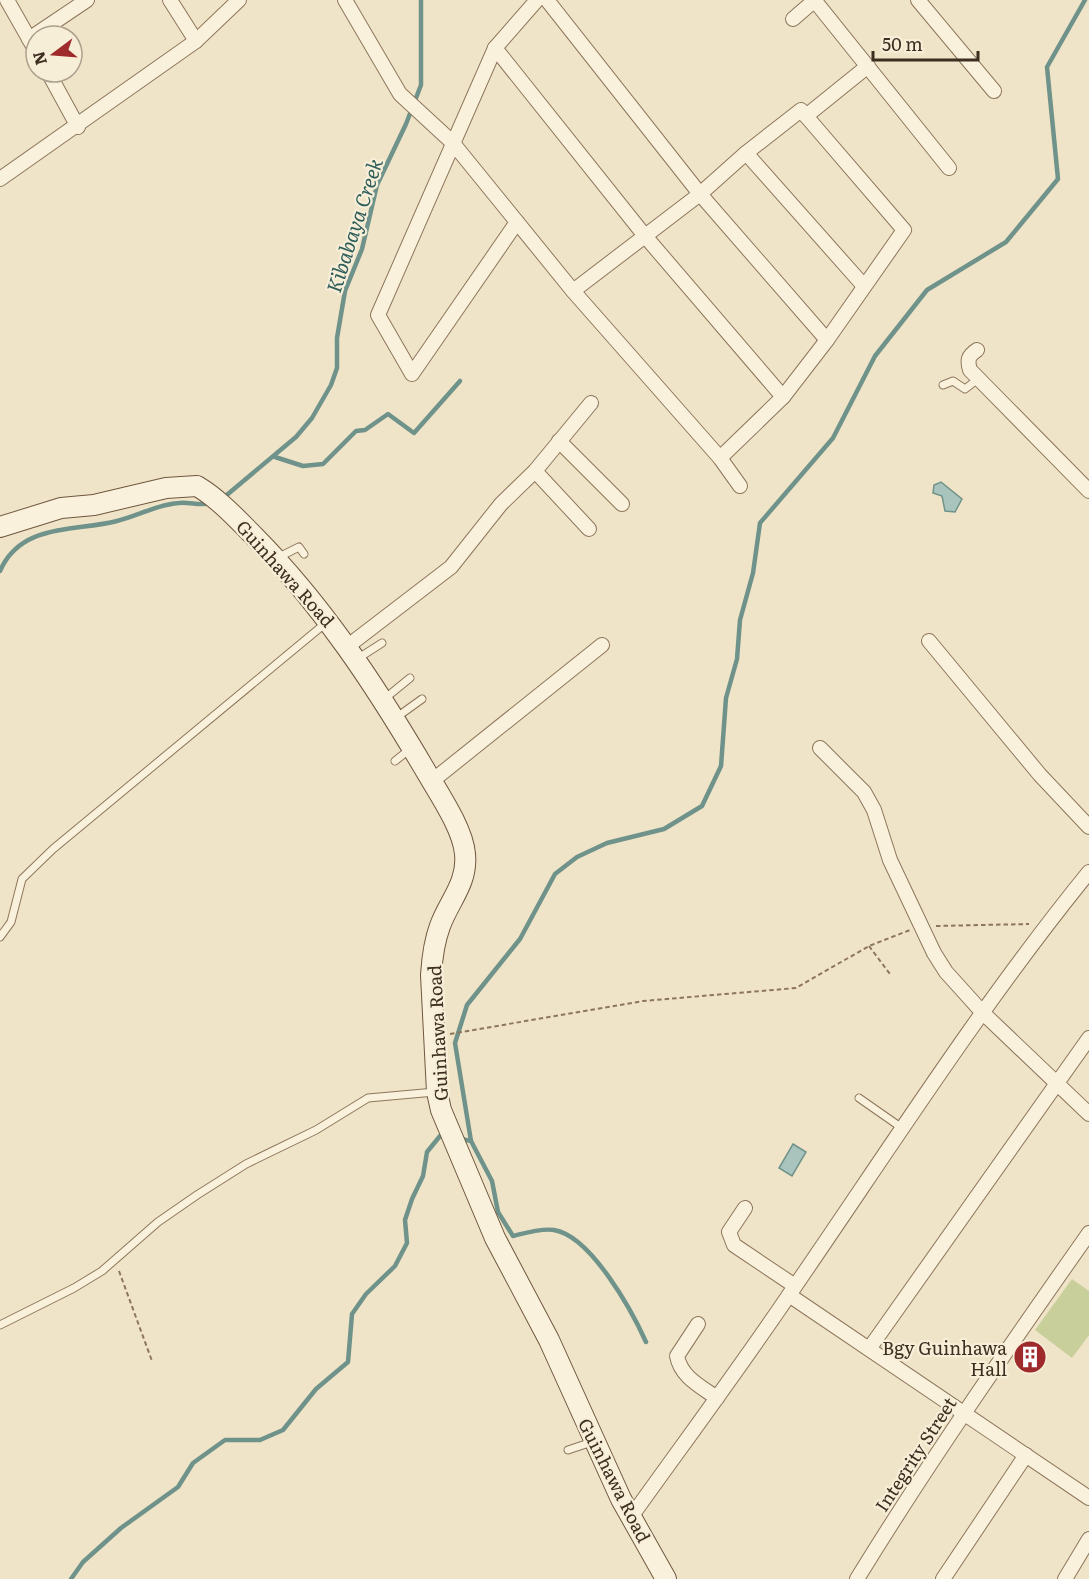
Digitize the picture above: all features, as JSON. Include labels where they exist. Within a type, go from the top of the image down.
[{"type":"street","points":[[7,0],[24,29]]},
{"type":"street","points":[[58,24],[87,0]]},
{"type":"street","points":[[170,0],[196,41]]},
{"type":"street","points":[[0,179],[78,127],[196,41],[239,0]]},
{"type":"street","points":[[345,0],[400,94],[452,142],[573,291],[720,458],[740,486]]},
{"type":"street","points":[[517,222],[412,374],[378,315],[495,48],[537,0]]},
{"type":"street","points":[[547,0],[700,194],[827,340]]},
{"type":"street","points":[[793,20],[815,0],[949,168]]},
{"type":"street","points":[[918,0],[994,91]]},
{"type":"street","points":[[495,48],[645,236],[783,398]]},
{"type":"street","points":[[806,116],[868,66]]},
{"type":"street","points":[[55,84],[78,127]]},
{"type":"street","points":[[573,291],[700,194],[746,153],[801,110],[904,230],[863,285],[827,340],[783,398],[720,458]]},
{"type":"street","points":[[746,153],[863,285]]},
{"type":"street","points":[[977,350],[970,355],[968,361],[978,379],[1089,492]]},
{"type":"street","points":[[353,653],[451,567],[501,504],[535,471],[591,403]]},
{"type":"street","points":[[559,441],[622,504]]},
{"type":"street","points":[[535,471],[589,529]]},
{"type":"street","name":"Guinhawa Road","points":[[0,527],[61,508],[94,505],[174,487],[197,486],[211,494],[276,558],[329,620],[383,700],[432,781],[462,838],[465,870],[461,886],[440,925],[432,956],[431,975],[437,1092],[449,1131],[495,1238],[549,1340],[631,1517],[666,1579]]},
{"type":"street","points":[[929,641],[1040,776],[1089,826]]},
{"type":"street","points":[[432,781],[602,645]]},
{"type":"street","points":[[820,748],[864,792],[874,810],[890,860],[946,972],[983,1013],[1089,1114]]},
{"type":"street","points":[[631,1517],[717,1398],[983,1013],[1047,924],[1089,872]]},
{"type":"street","points":[[869,1349],[1089,1038]]},
{"type":"street","points":[[745,1208],[729,1232],[734,1245],[869,1349],[1089,1498]]},
{"type":"street","name":"Integrity Street","points":[[857,1579],[908,1494],[1089,1233]]},
{"type":"street","points":[[698,1324],[677,1356],[679,1365],[689,1379],[717,1398]]},
{"type":"street","points":[[943,1579],[1026,1455]]},
{"type":"street","points":[[1065,1579],[1089,1539]]},
{"type":"lane","points":[[943,385],[953,381],[965,389],[978,379]]},
{"type":"lane","points":[[276,558],[299,547],[304,554]]},
{"type":"lane","points":[[0,937],[11,922],[22,879],[53,849],[329,620]]},
{"type":"lane","points":[[353,653],[382,643]]},
{"type":"lane","points":[[383,700],[410,678]]},
{"type":"lane","points":[[394,719],[422,699]]},
{"type":"lane","points":[[395,761],[412,748]]},
{"type":"lane","points":[[0,1325],[74,1288],[115,1260],[158,1222],[246,1164],[316,1130],[368,1098],[437,1092]]},
{"type":"lane","points":[[859,1098],[902,1128]]},
{"type":"lane","points":[[568,1450],[595,1441]]},
{"type":"path","points":[[454,1034],[644,1001],[796,988],[869,946],[921,926],[1047,924]]},
{"type":"path","points":[[869,946],[890,974]]},
{"type":"path","points":[[115,1260],[152,1361]]},
{"type":"green space","points":[[1072,1279],[1089,1291],[1089,1335],[1072,1358],[1035,1330]]},
{"type":"water","points":[[941,482],[962,499],[955,512],[945,511],[942,496],[933,493],[934,485]]},
{"type":"water","points":[[793,1144],[806,1152],[792,1176],[779,1168]]},
{"type":"waterway","name":"Kibabaya Creek","points":[[222,499],[296,437],[312,418],[331,385],[337,368],[337,338],[345,291],[362,249],[377,185],[406,124],[421,85],[421,0]]},
{"type":"waterway","points":[[471,1141],[455,1043],[467,1005],[520,939],[555,874],[577,857],[607,843],[664,829],[702,806],[721,766],[726,698],[737,659],[740,620],[753,573],[760,523],[833,438],[875,356],[927,290],[1006,242],[1058,179],[1047,67],[1085,0]]},
{"type":"waterway","points":[[275,457],[303,466],[323,464],[356,431],[365,430],[388,414],[414,433],[460,381]]},
{"type":"waterway","name":"Kibabaya Creek","points":[[0,571],[9,556],[21,544],[50,532],[117,521],[171,504],[212,503]]},
{"type":"waterway","name":"Kibabaya Creek","points":[[71,1579],[83,1562],[121,1528],[178,1487],[193,1463],[225,1440],[260,1440],[283,1430],[316,1389],[348,1362],[352,1314],[366,1294],[395,1266],[407,1243],[405,1220],[423,1176],[427,1152],[440,1136],[446,1137]]},
{"type":"waterway","name":"Kibabaya Creek","points":[[461,1139],[471,1141],[492,1181],[498,1212],[513,1236],[539,1230],[554,1230],[568,1235],[582,1246],[609,1277],[631,1312],[646,1342]]},
{"type":"place","name":"Bgy Guinhawa Hall","points":[[1030,1357]]}]
